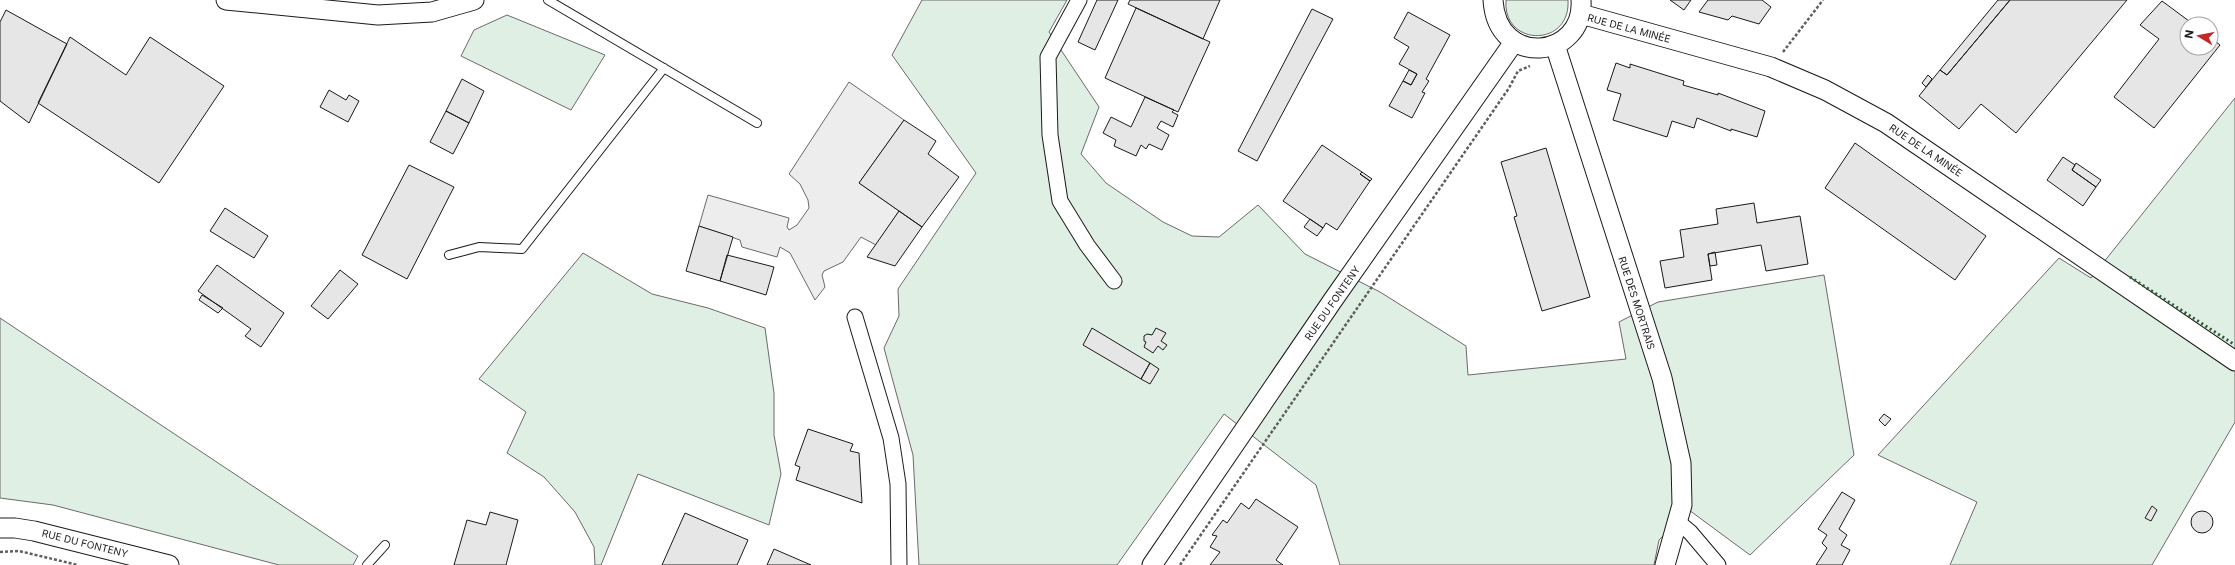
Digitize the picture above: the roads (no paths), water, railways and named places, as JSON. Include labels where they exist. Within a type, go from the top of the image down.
[{"type":"street","points":[[226,0],[378,15],[432,12],[474,0]]},
{"type":"street","points":[[1079,0],[1048,57],[1050,135],[1060,201],[1087,245],[1114,281]]},
{"type":"street","points":[[1493,0],[1498,24],[1504,34],[1514,42],[1534,49],[1555,45],[1571,33],[1581,7]]},
{"type":"street","name":"RUE DE LA MINÉE","points":[[1581,7],[1772,67],[1825,90],[1886,123],[2235,361]]},
{"type":"street","name":"RUE DU FONTENY","points":[[1152,565],[1329,306],[1514,42]]},
{"type":"street","name":"RUE DES MORTRAIS","points":[[1555,45],[1662,378],[1682,462],[1683,486],[1679,523],[1665,565]]},
{"type":"street","points":[[855,318],[891,438],[898,484],[899,565]]},
{"type":"street","points":[[1679,523],[1690,532],[1718,565]]},
{"type":"street","name":"RUE DU FONTENY","points":[[0,528],[15,528],[34,531],[133,560],[169,565]]},
{"type":"lane","points":[[548,0],[757,123]]},
{"type":"lane","points":[[449,255],[479,247],[522,249],[664,68]]},
{"type":"lane","points":[[367,565],[385,545]]}]
